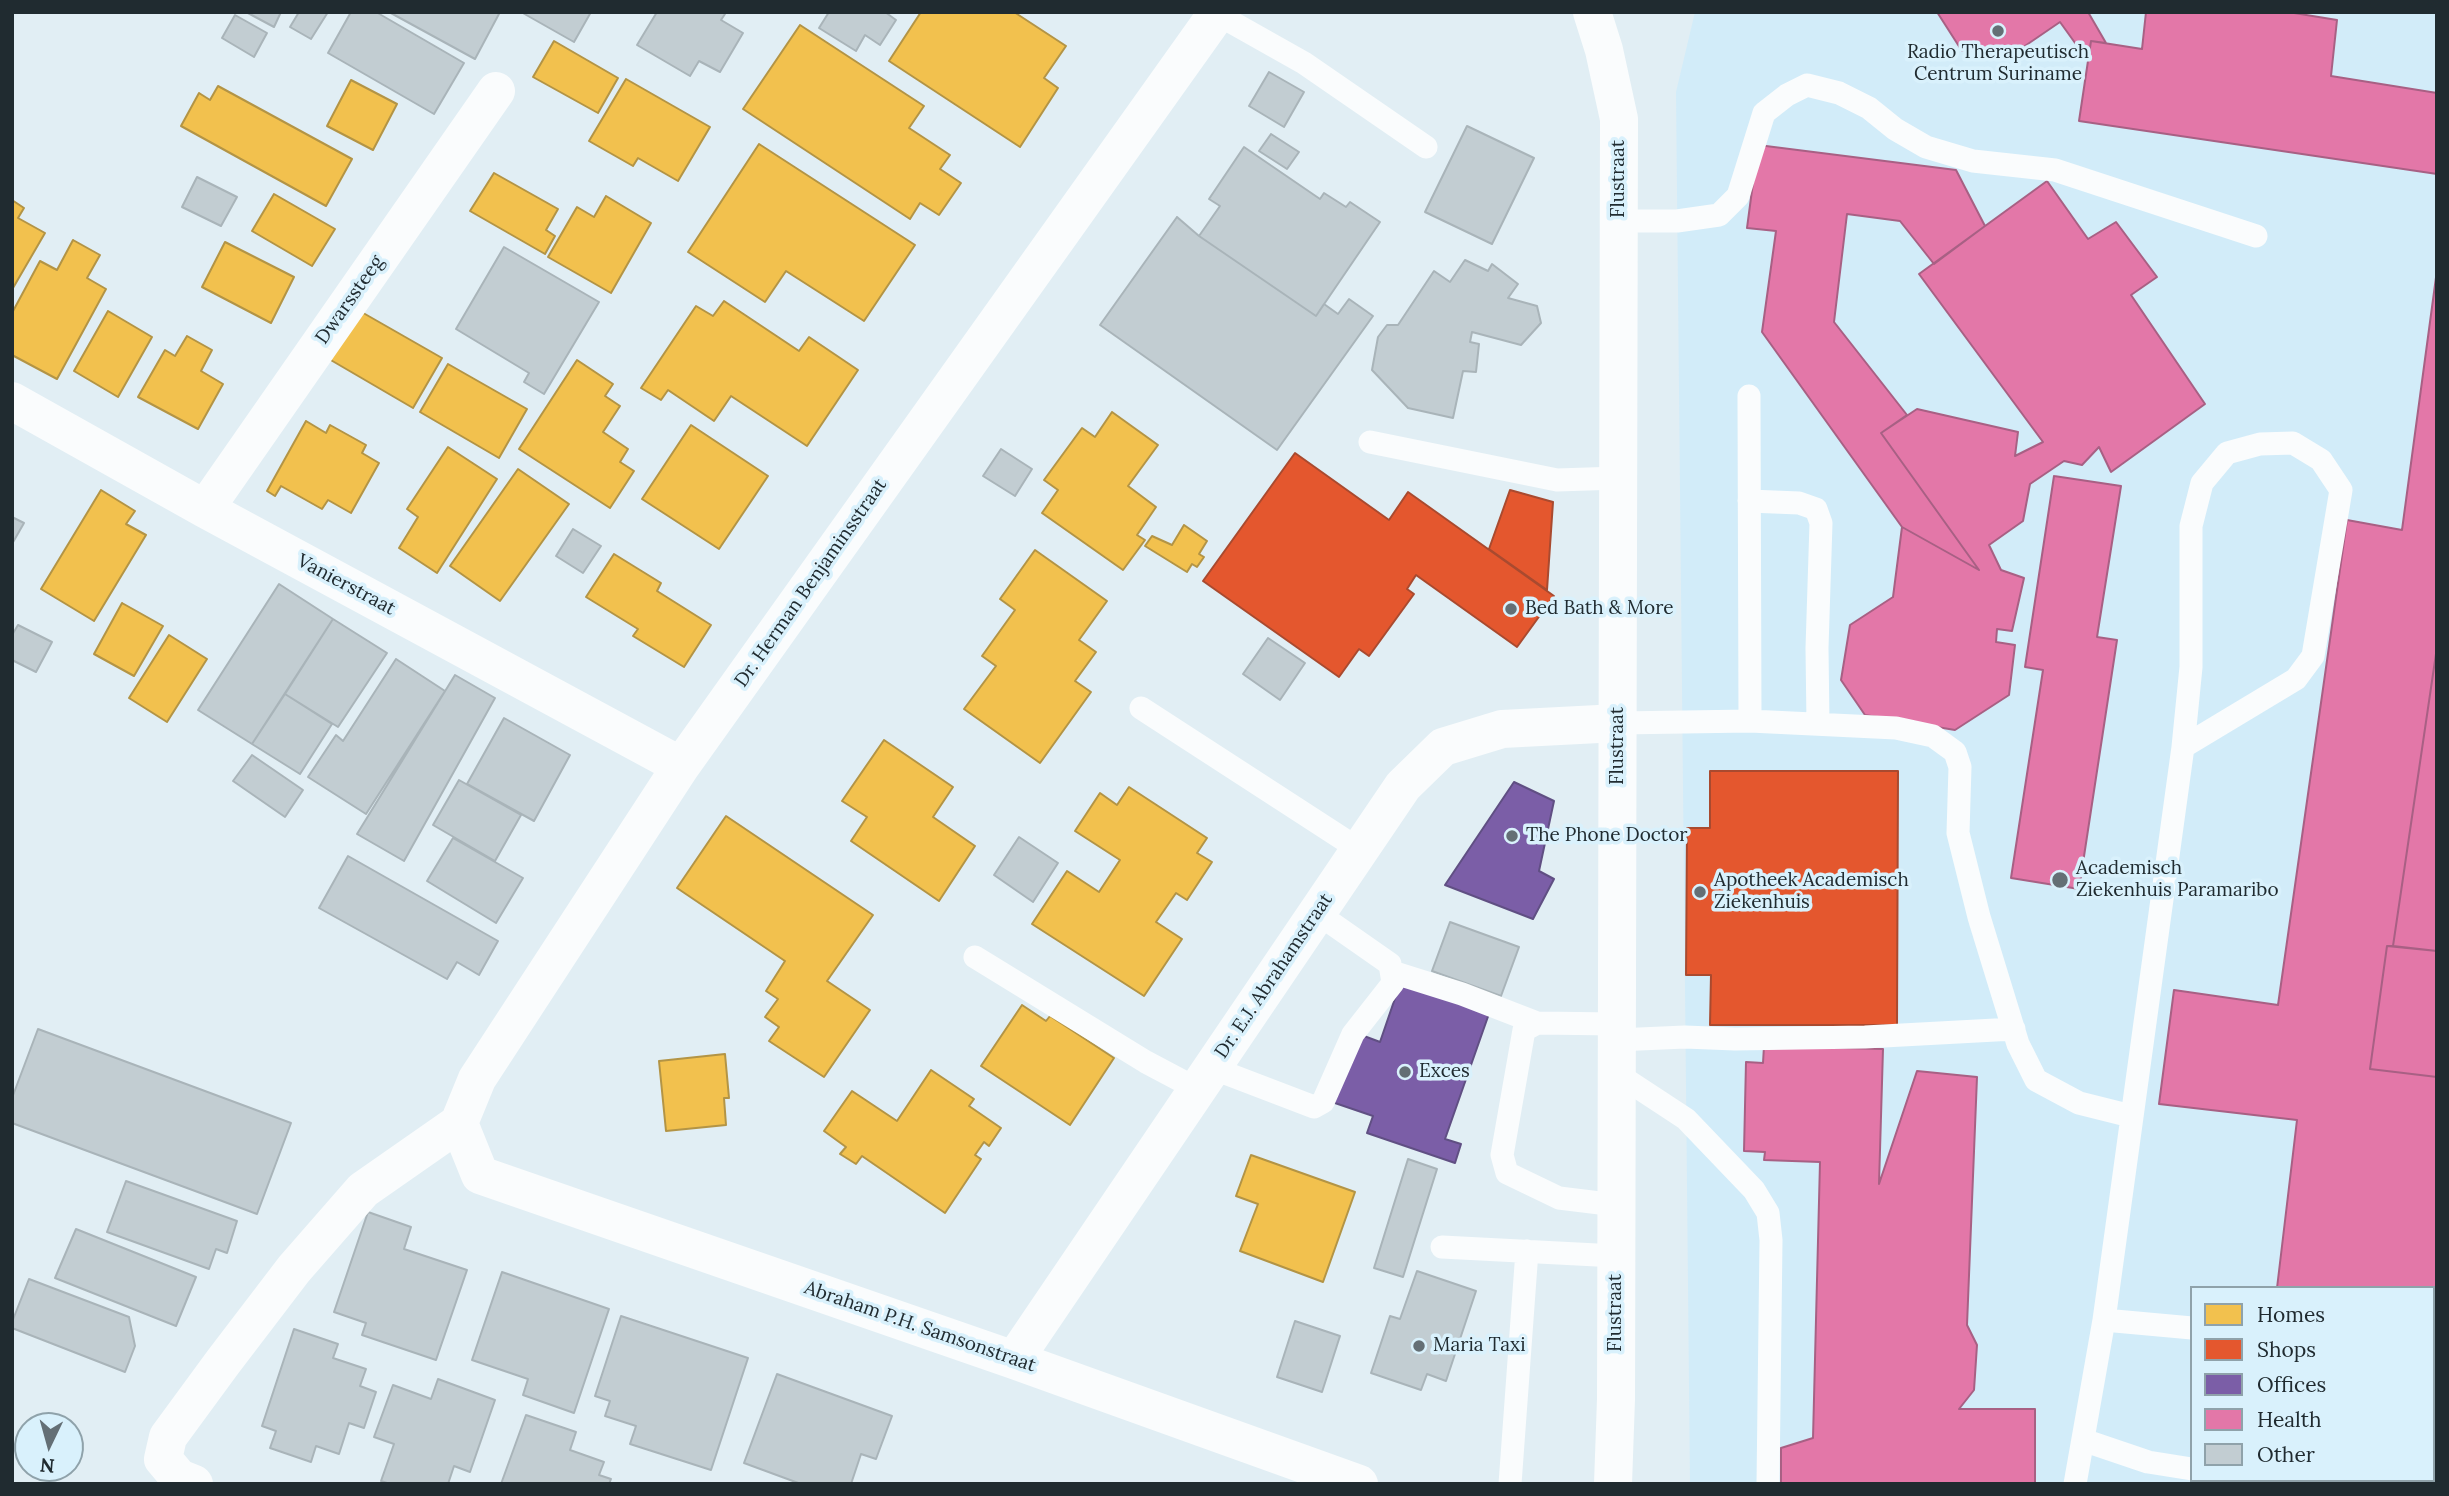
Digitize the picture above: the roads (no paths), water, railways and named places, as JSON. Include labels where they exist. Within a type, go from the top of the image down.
[{"type":"street","name":"Flustraat","points":[[1592,12],[1604,50],[1619,119],[1616,1399],[1613,1484]]},
{"type":"street","name":"Dr. Herman Benjaminsstraat","points":[[459,1123],[477,1079],[681,766],[1217,13]]},
{"type":"street","name":"Dwarssteeg","points":[[205,509],[496,91]]},
{"type":"street","name":"Vanierstraat","points":[[12,401],[205,509],[681,766]]},
{"type":"street","name":"Dr. E.J. Abrahamstraat","points":[[1014,1360],[1403,786],[1443,747],[1502,729],[1618,723]]},
{"type":"street","name":"Abraham P.H. Samsonstraat","points":[[459,1123],[480,1175],[1014,1360],[1359,1484]]},
{"type":"street","points":[[194,1484],[154,1471],[168,1437],[223,1362],[294,1269],[363,1190],[459,1123]]},
{"type":"lane","points":[[1217,13],[1304,63],[1426,147]]},
{"type":"lane","points":[[1619,221],[1677,221],[1720,215],[1738,196],[1764,113],[1787,95],[1807,85],[1839,93],[1869,108],[1895,129],[1926,147],[1973,161],[2055,170],[2256,236]]},
{"type":"lane","points":[[1749,396],[1750,722]]},
{"type":"lane","points":[[1370,442],[1557,480],[1619,478]]},
{"type":"lane","points":[[2076,1484],[2104,1320],[2183,747],[2191,667],[2191,526],[2202,483],[2227,453],[2260,444],[2293,443],[2321,460],[2340,490],[2313,656],[2296,679],[2183,747]]},
{"type":"lane","points":[[1749,501],[1799,503],[1816,509],[1821,523],[1817,648],[1818,724]]},
{"type":"lane","points":[[1141,708],[1360,850]]},
{"type":"lane","points":[[1618,723],[1750,722],[1908,731],[1933,736],[1955,752],[1960,767],[1958,833],[1979,917],[2018,1044],[2036,1080],[2079,1103],[2131,1116]]},
{"type":"lane","points":[[975,957],[1146,1062],[1314,1107],[1323,1102],[1353,1034],[1393,983],[1390,964],[1317,913]]},
{"type":"lane","points":[[1392,972],[1462,994],[1537,1023],[1617,1046],[1685,1037],[1865,1037],[2014,1029]]},
{"type":"lane","points":[[1537,1023],[1524,1030],[1503,1138],[1502,1155],[1507,1172],[1559,1198],[1616,1205]]},
{"type":"lane","points":[[1617,1046],[1754,1190],[1768,1213],[1771,1240],[1768,1484]]},
{"type":"lane","points":[[1442,1247],[1616,1256]]},
{"type":"lane","points":[[1510,1484],[1527,1251]]},
{"type":"lane","points":[[2104,1320],[2190,1328]]},
{"type":"lane","points":[[2083,1440],[2148,1462],[2190,1469]]},
{"type":"place","name":"Radio Therapeutisch Centrum Suriname","points":[[1998,31]]},
{"type":"place","name":"Bed Bath & More","points":[[1511,609]]},
{"type":"place","name":"The Phone Doctor","points":[[1512,836]]},
{"type":"place","name":"Academisch Ziekenhuis Paramaribo","points":[[2060,880]]},
{"type":"place","name":"Apotheek Academisch Ziekenhuis","points":[[1700,892]]},
{"type":"place","name":"Exces","points":[[1405,1072]]},
{"type":"place","name":"Maria Taxi","points":[[1419,1346]]}]
